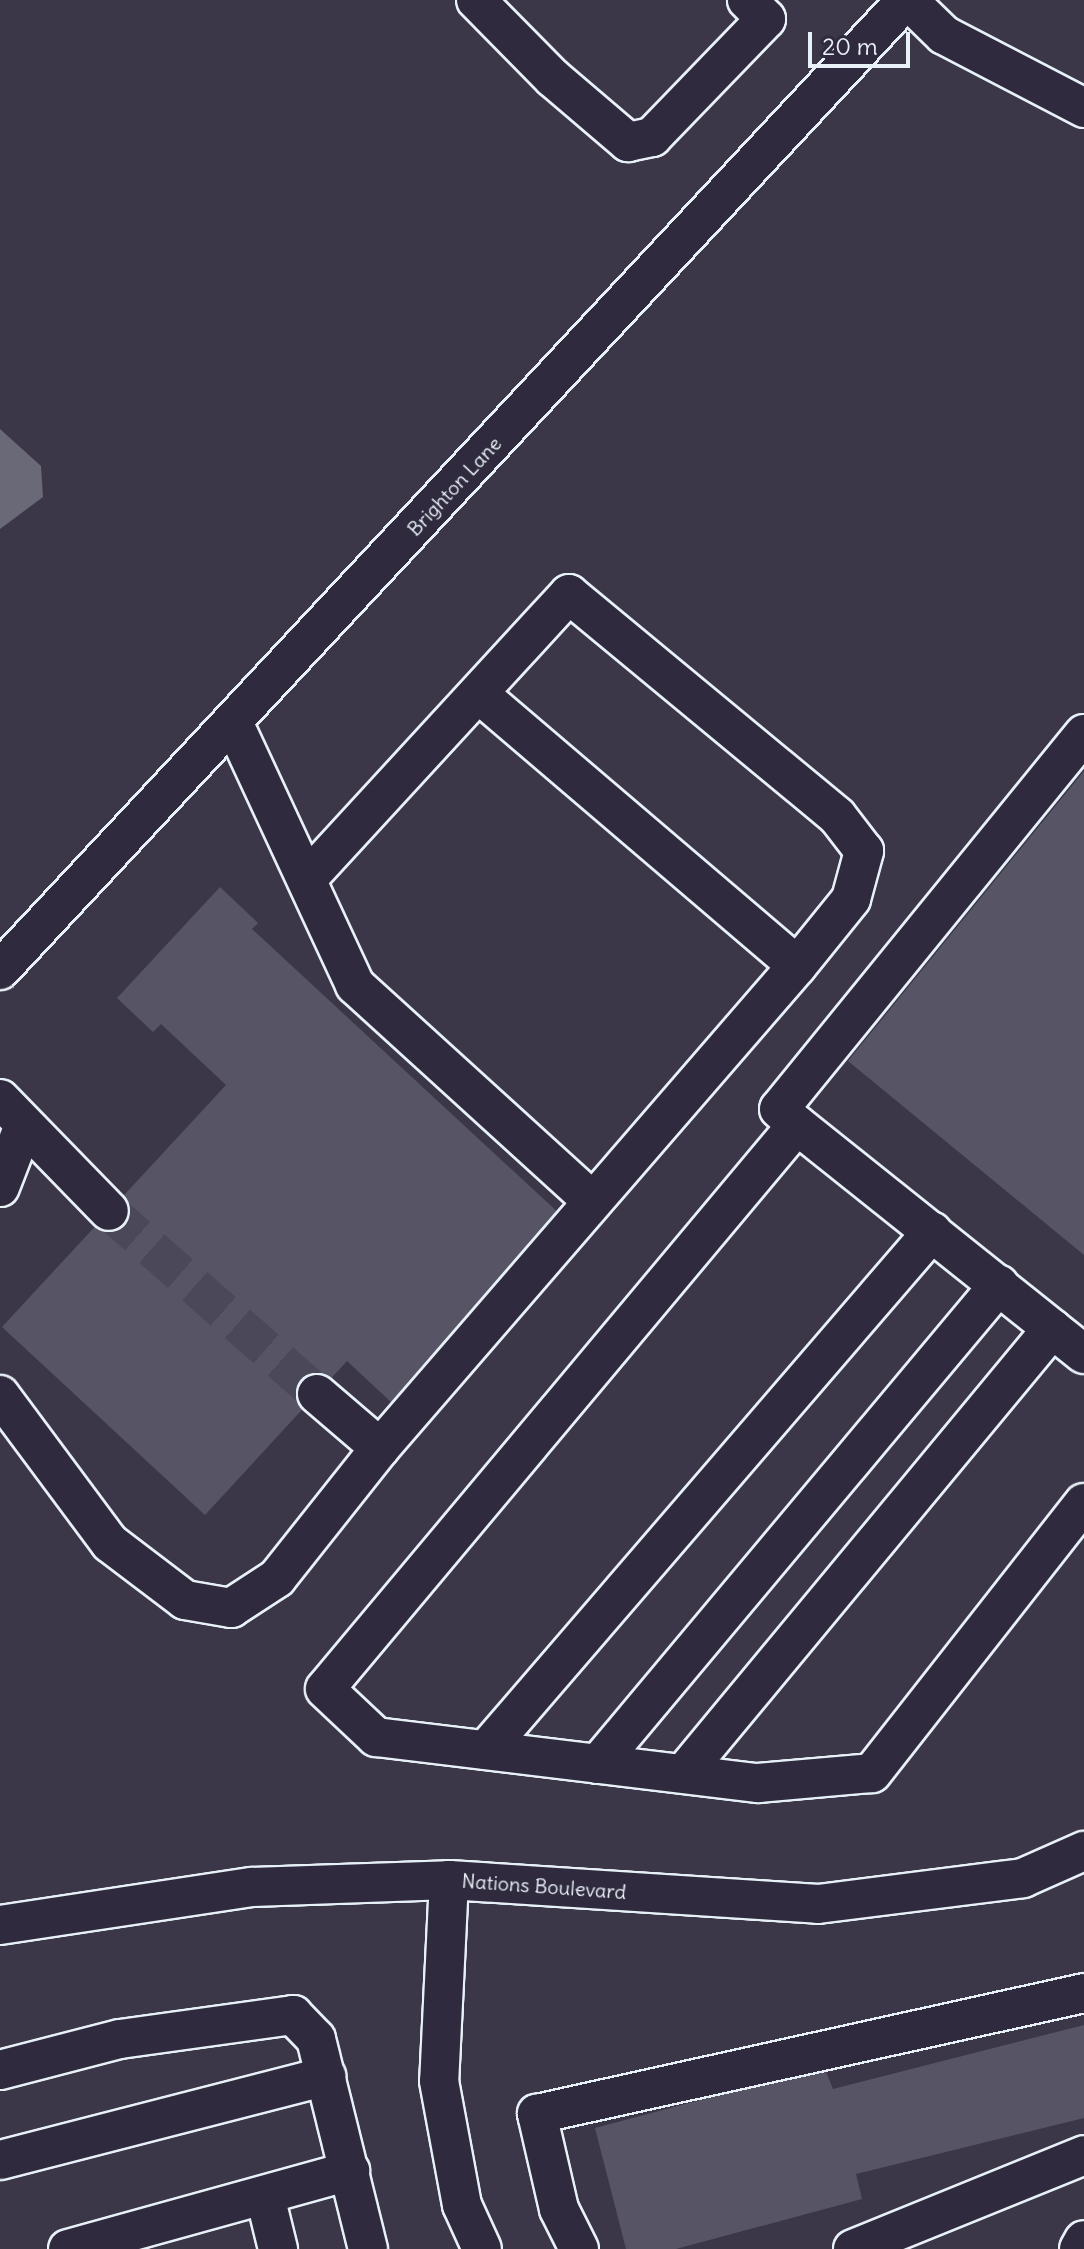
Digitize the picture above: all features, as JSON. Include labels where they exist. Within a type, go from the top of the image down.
[{"type":"street","points":[[476,0],[553,78],[628,142],[652,137],[766,19],[747,0]]},
{"type":"street","points":[[907,0],[944,35],[1084,108]]},
{"type":"street","name":"Brighton Lane","points":[[0,970],[907,0]]},
{"type":"street","points":[[0,1395],[110,1543],[185,1600],[231,1608],[277,1578],[380,1448],[797,966],[851,899],[864,851],[837,816],[569,594],[308,878]]},
{"type":"street","points":[[479,694],[797,966]]},
{"type":"street","points":[[233,722],[355,985],[592,1201]]},
{"type":"street","points":[[1084,734],[779,1109],[1084,1354]]},
{"type":"street","points":[[0,1187],[12,1112]]},
{"type":"street","points":[[12,1112],[109,1211]]},
{"type":"street","points":[[797,1125],[325,1689],[376,1737],[758,1783],[872,1773],[1084,1503]]},
{"type":"street","points":[[486,1750],[932,1232]]},
{"type":"street","points":[[598,1764],[999,1285]]},
{"type":"street","points":[[684,1773],[1052,1329]]},
{"type":"street","points":[[317,1394],[380,1448]]},
{"type":"street","name":"Nations Boulevard","points":[[0,1925],[252,1887],[449,1880],[818,1904],[1023,1878],[1084,1851]]},
{"type":"street","points":[[449,1880],[439,2081],[462,2205],[482,2249]]},
{"type":"street","points":[[579,2249],[559,2209],[537,2114],[1084,1993]]},
{"type":"street","points":[[0,2070],[120,2039],[293,2015],[316,2039],[368,2249]]},
{"type":"street","points":[[0,2160],[326,2076]]},
{"type":"street","points":[[853,2249],[1084,2155]]},
{"type":"street","points":[[68,2249],[350,2171]]},
{"type":"street","points":[[265,2196],[278,2249]]},
{"type":"street","points":[[1079,2249],[1084,2240]]},
{"type":"shaded area","points":[[0,0],[1084,0],[1084,2249],[0,2249]]},
{"type":"water","points":[[0,429],[41,466],[43,497],[0,529]]},
{"type":"building","points":[[1084,771],[1084,1255],[848,1061]]},
{"type":"building","points":[[220,887],[258,923],[252,929],[563,1217],[391,1402],[347,1361],[205,1515],[2,1327],[226,1085],[161,1024],[153,1032],[117,998]]},
{"type":"building","points":[[1084,2025],[1084,2118],[856,2174],[862,2199],[676,2249],[626,2249],[595,2128],[824,2067],[833,2089]]},
{"type":"tunnel","points":[[109,1211],[317,1394]]}]
